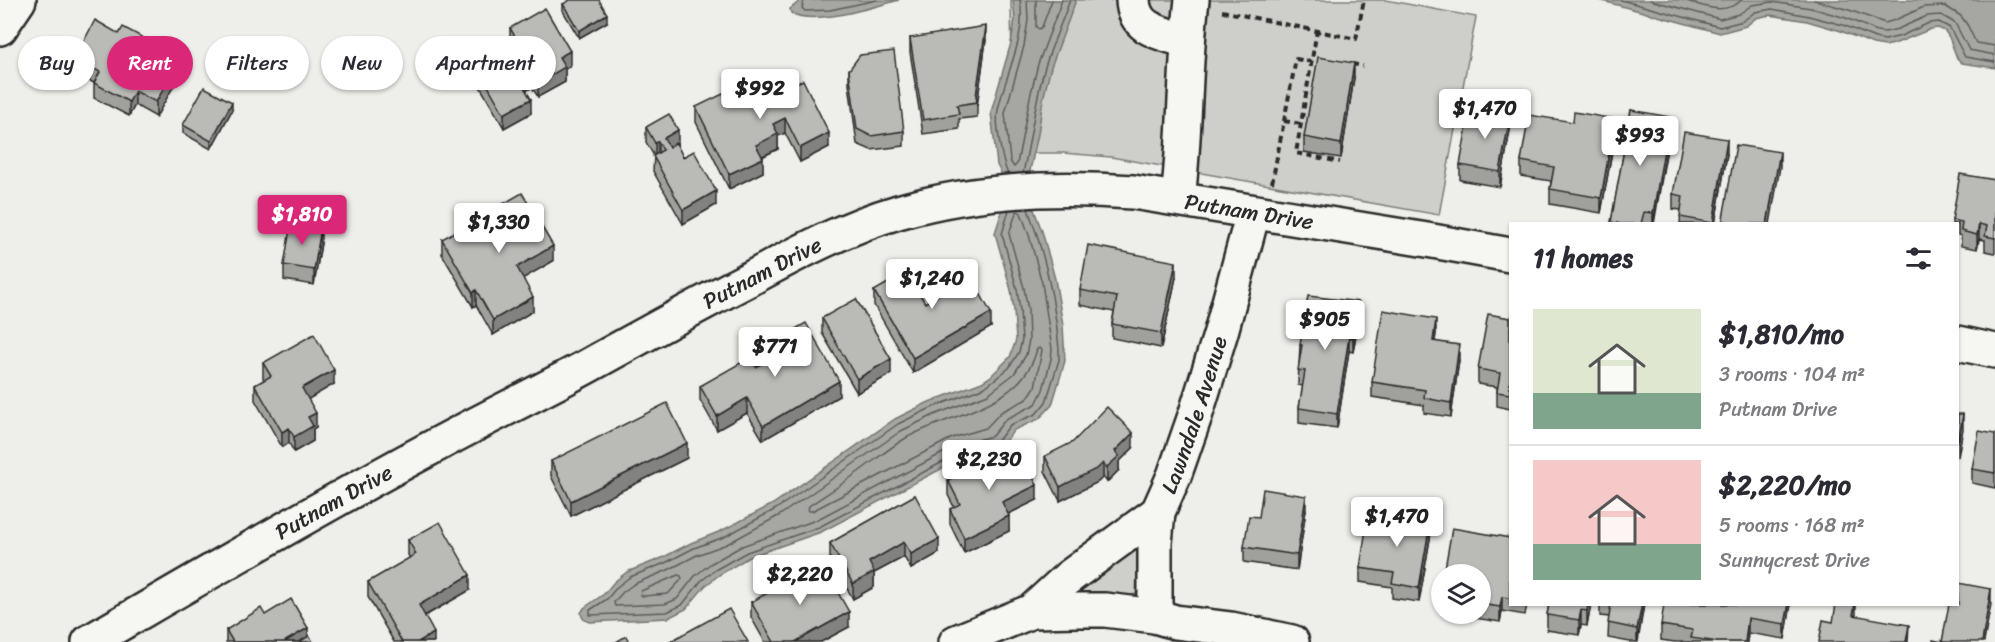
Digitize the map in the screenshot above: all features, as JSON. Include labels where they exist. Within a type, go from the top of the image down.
[{"type":"street","points":[[0,28],[19,0]]},
{"type":"street","points":[[1133,0],[1138,18],[1144,26],[1187,41]]},
{"type":"street","points":[[1178,199],[1187,41],[1192,0]]},
{"type":"street","name":"Putnam Drive","points":[[89,642],[427,450],[809,247],[859,225],[897,212],[974,196],[1086,188],[1178,199],[1509,255]]},
{"type":"street","name":"Lawndale Avenue","points":[[1167,627],[1155,543],[1158,512],[1174,476],[1192,424],[1221,332],[1253,213]]},
{"type":"street","points":[[1959,343],[1995,351]]},
{"type":"street","points":[[956,642],[1032,611],[1069,578],[1158,512]]},
{"type":"street","points":[[1032,611],[1105,610],[1167,627],[1231,629],[1292,642]]},
{"type":"path","points":[[1224,0],[1222,10],[1356,39],[1364,0]]},
{"type":"path","points":[[1317,30],[1296,153],[1340,162]]},
{"type":"path","points":[[1263,181],[1272,183],[1296,59],[1323,59]]},
{"type":"path","points":[[1343,63],[1363,66]]},
{"type":"path","points":[[1284,121],[1301,124]]},
{"type":"shaded area","points":[[1011,0],[1386,0],[1476,17],[1439,215],[1111,157],[1063,153],[1013,153]]},
{"type":"shaded area","points":[[1133,550],[1138,553],[1136,594],[1080,594],[1081,588]]},
{"type":"water","points":[[801,0],[899,0],[844,14],[814,17],[791,13],[790,9]]},
{"type":"water","points":[[1013,0],[1076,0],[1051,67],[1029,175],[1030,199],[1042,231],[1055,279],[1063,325],[1065,361],[1052,405],[1039,419],[1014,430],[1000,448],[962,458],[821,532],[749,557],[719,575],[705,586],[686,609],[668,618],[590,622],[585,620],[581,613],[584,608],[604,594],[627,572],[721,531],[773,504],[895,419],[929,402],[982,382],[1010,357],[1016,340],[1014,311],[1011,290],[995,233],[1003,208],[1003,177],[997,165],[991,112],[1011,43],[1015,19]]},
{"type":"water","points":[[1599,0],[1995,0],[1995,68],[1962,63],[1957,58],[1945,31],[1938,28],[1885,46],[1807,21],[1770,15],[1756,18],[1746,26],[1720,33]]},
{"type":"building","points":[[570,0],[599,0],[607,14],[579,31],[563,4]]},
{"type":"building","points":[[545,8],[570,51],[559,57],[565,67],[556,72],[556,36],[515,36],[510,28]]},
{"type":"building","points":[[95,20],[119,34],[123,27],[140,36],[107,36],[107,90],[163,90],[156,102],[135,91],[129,102],[95,84],[100,72],[95,69],[95,36],[87,36]]},
{"type":"building","points":[[986,26],[977,102],[957,105],[959,114],[923,120],[910,38]]},
{"type":"building","points":[[894,51],[904,131],[871,136],[857,129],[849,70],[860,55]]},
{"type":"building","points":[[1318,57],[1354,63],[1341,144],[1304,137]]},
{"type":"building","points":[[789,73],[794,84],[803,80],[829,133],[800,148],[785,118],[773,124],[778,134],[756,145],[763,158],[729,174],[696,107],[729,91],[734,100]]},
{"type":"building","points":[[204,87],[205,90],[210,90],[232,102],[211,141],[183,125]]},
{"type":"building","points":[[490,90],[526,90],[531,99],[504,114]]},
{"type":"building","points":[[1470,109],[1510,116],[1500,172],[1460,165]]},
{"type":"building","points":[[1631,110],[1670,117],[1653,213],[1644,212],[1642,222],[1611,222]]},
{"type":"building","points":[[1574,112],[1615,119],[1601,198],[1550,189],[1554,167],[1521,161],[1529,115],[1573,122]]},
{"type":"building","points":[[669,114],[678,130],[664,138],[669,147],[676,143],[683,157],[694,151],[716,191],[683,210],[653,156],[663,150],[658,141],[655,143],[646,127]]},
{"type":"building","points":[[1684,132],[1727,139],[1713,222],[1680,217],[1683,196],[1673,194]]},
{"type":"building","points":[[1736,145],[1780,152],[1767,222],[1722,222]]},
{"type":"building","points":[[1960,174],[1995,180],[1995,238],[1985,236],[1987,226],[1979,224],[1977,235],[1961,231],[1962,222],[1952,220]]},
{"type":"building","points":[[522,193],[553,246],[517,267],[533,297],[493,320],[476,290],[473,293],[442,239]]},
{"type":"building","points":[[291,223],[321,228],[314,270],[284,265]]},
{"type":"building","points":[[1088,245],[1176,262],[1161,333],[1112,324],[1117,297],[1080,290]]},
{"type":"building","points":[[967,270],[991,313],[913,358],[874,291],[907,272],[925,303],[937,296],[933,289]]},
{"type":"building","points":[[1308,296],[1359,302],[1353,338],[1349,337],[1337,414],[1299,408],[1305,371],[1298,370],[1302,345],[1300,345]]},
{"type":"building","points":[[856,299],[891,359],[857,379],[822,318]]},
{"type":"building","points":[[1383,310],[1436,319],[1433,341],[1459,345],[1451,403],[1424,398],[1425,390],[1372,382]]},
{"type":"building","points":[[1488,314],[1509,318],[1509,394],[1497,392],[1500,373],[1478,369]]},
{"type":"building","points":[[806,323],[839,381],[763,426],[747,398],[717,416],[700,386],[751,357],[756,367],[774,357],[767,345]]},
{"type":"building","points":[[314,334],[334,370],[302,388],[316,413],[308,417],[313,426],[294,437],[289,428],[282,432],[255,385],[271,376],[263,363]]},
{"type":"building","points":[[667,403],[687,443],[571,501],[551,461]]},
{"type":"building","points":[[1107,407],[1133,433],[1115,451],[1119,456],[1107,467],[1103,463],[1098,468],[1060,487],[1045,456],[1073,442]]},
{"type":"building","points":[[1959,414],[1963,414],[1959,437]]},
{"type":"building","points":[[1979,431],[1995,434],[1995,473],[1972,469]]},
{"type":"building","points":[[1017,446],[1037,485],[1002,502],[1009,516],[964,538],[950,509],[960,504],[948,480]]},
{"type":"building","points":[[1263,489],[1306,496],[1297,555],[1244,547],[1249,516],[1259,517]]},
{"type":"building","points":[[915,495],[939,539],[911,554],[904,542],[869,562],[874,572],[853,584],[830,543]]},
{"type":"building","points":[[1403,514],[1431,518],[1419,588],[1392,583],[1394,573],[1360,568],[1368,516],[1402,521]]},
{"type":"building","points":[[440,522],[470,575],[419,605],[434,633],[418,642],[402,642],[368,582],[416,554],[408,540]]},
{"type":"building","points":[[1452,528],[1509,538],[1509,598],[1502,597],[1500,607],[1491,606],[1491,564],[1446,564]]},
{"type":"building","points":[[821,563],[849,612],[795,642],[774,642],[751,602]]},
{"type":"building","points":[[1959,583],[1991,589],[1982,642],[1942,642],[1949,606],[1959,606]]},
{"type":"building","points":[[291,599],[308,628],[284,642],[233,642],[226,630],[261,608],[265,615]]},
{"type":"building","points":[[1549,606],[1588,606],[1587,611],[1581,610],[1579,620],[1547,615]]},
{"type":"building","points":[[1611,606],[1642,606],[1637,629],[1608,623]]},
{"type":"building","points":[[1664,606],[1789,606],[1785,624],[1748,618],[1745,642],[1718,642],[1691,638],[1693,630],[1661,625]]},
{"type":"building","points":[[1836,606],[1855,606],[1853,615],[1909,625],[1906,642],[1819,642],[1823,620],[1833,622]]},
{"type":"building","points":[[729,609],[748,642],[669,642]]},
{"type":"building","points":[[309,636],[313,642],[299,642]]},
{"type":"building","points":[[626,636],[629,642],[616,642]]}]
